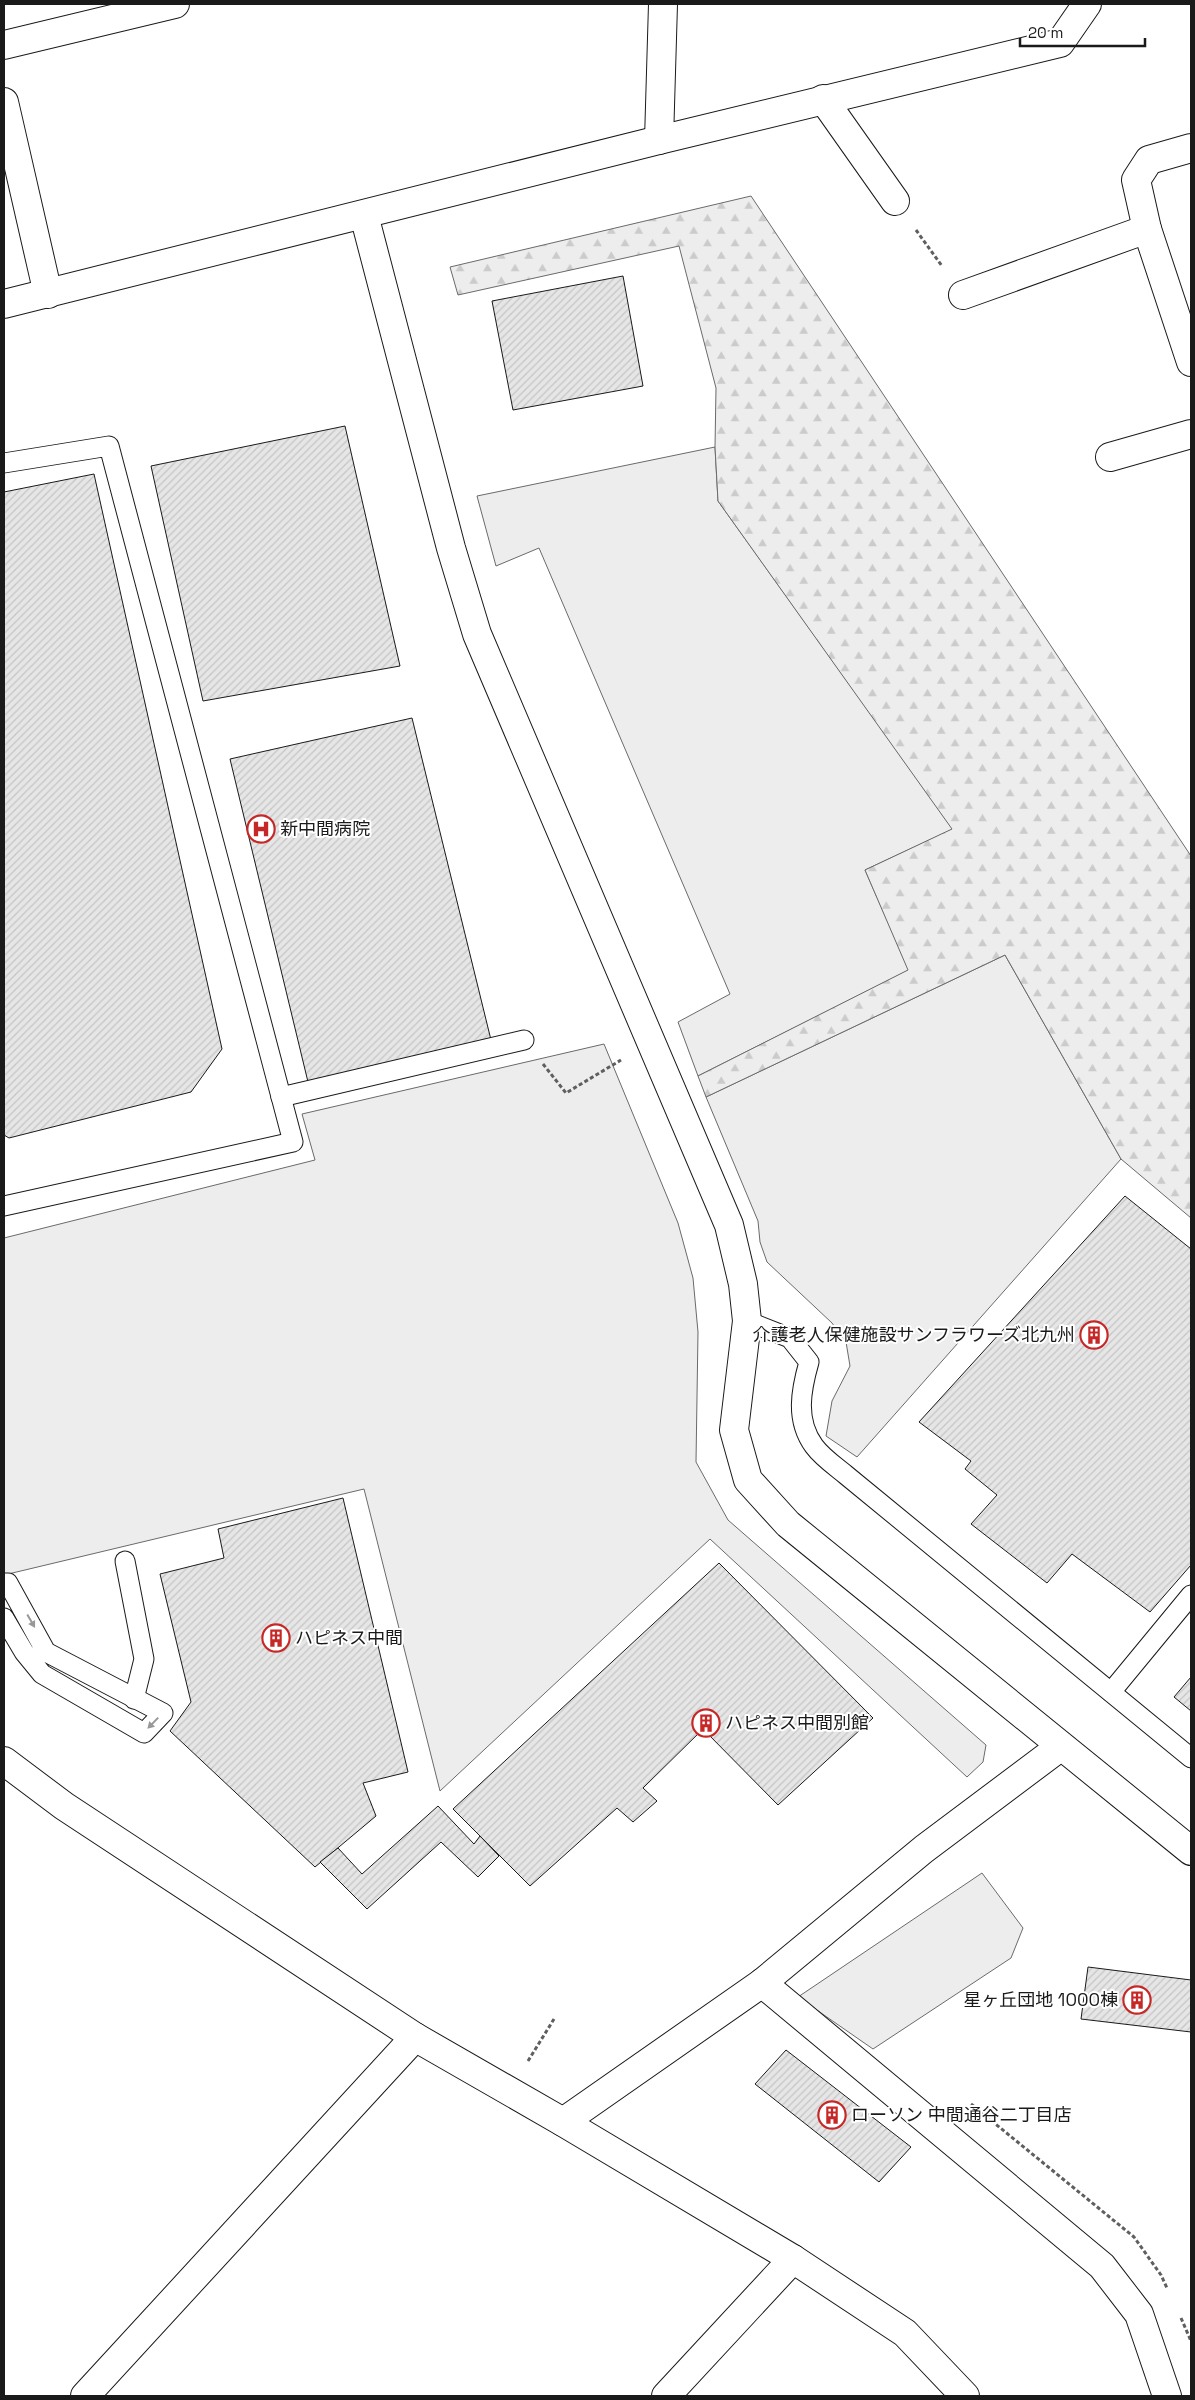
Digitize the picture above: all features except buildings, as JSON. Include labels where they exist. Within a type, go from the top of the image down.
[{"type":"street","points":[[4,45],[174,4]]},
{"type":"street","points":[[658,140],[664,4]]},
{"type":"street","points":[[4,304],[823,99],[1060,42],[1087,4]]},
{"type":"street","points":[[823,99],[895,201]]},
{"type":"street","points":[[4,102],[48,294]]},
{"type":"street","points":[[1191,148],[1149,160],[1136,180],[1147,229],[1191,362]]},
{"type":"street","points":[[364,215],[451,548],[477,634],[729,1225],[743,1284],[747,1321],[734,1430],[748,1480],[788,1524],[1060,1747],[1191,1851]]},
{"type":"street","points":[[963,295],[1147,229]]},
{"type":"street","points":[[1110,458],[1191,434]]},
{"type":"street","points":[[563,2122],[762,1983],[924,1849],[1060,1747]]},
{"type":"street","points":[[4,1761],[64,1806],[415,2037],[563,2122],[793,2260],[905,2333],[965,2396]]},
{"type":"street","points":[[762,1983],[1102,2266],[1139,2314],[1167,2396]]},
{"type":"street","points":[[85,2396],[415,2037]]},
{"type":"street","points":[[666,2396],[793,2260]]},
{"type":"lane","points":[[4,463],[109,446],[292,1142],[4,1206]]},
{"type":"lane","points":[[281,1096],[524,1040]]},
{"type":"lane","points":[[747,1321],[790,1338],[809,1362],[802,1387],[802,1420],[814,1446],[846,1475],[1191,1758]]},
{"type":"lane","points":[[125,1561],[144,1659],[134,1699]]},
{"type":"lane","points":[[4,1583],[8,1583],[46,1652],[163,1713],[144,1734],[42,1674],[24,1652],[4,1618]]},
{"type":"lane","points":[[1111,1692],[1191,1596]]},
{"type":"path","points":[[895,201],[963,295]]},
{"type":"path","points":[[524,1040],[566,1093],[651,1041]]},
{"type":"path","points":[[509,2092],[554,2019]]},
{"type":"shaded area","points":[[715,447],[718,501],[953,829],[865,870],[909,970],[698,1076],[678,1022],[730,994],[539,548],[496,566],[477,496]]},
{"type":"shaded area","points":[[1005,955],[1121,1159],[857,1457],[826,1436],[832,1401],[850,1366],[846,1342],[832,1323],[767,1262],[760,1242],[758,1221],[706,1097]]},
{"type":"shaded area","points":[[604,1044],[678,1223],[693,1278],[698,1332],[696,1462],[728,1520],[986,1745],[983,1762],[967,1777],[710,1539],[440,1791],[364,1489],[4,1575],[4,1238],[315,1160],[302,1114]]},
{"type":"shaded area","points":[[982,1873],[1023,1928],[1011,1958],[873,2049],[798,1997]]},
{"type":"green space","points":[[751,196],[1191,856],[1191,1218],[1121,1159],[1005,955],[706,1097],[698,1076],[908,970],[865,870],[952,829],[718,501],[715,447],[716,388],[679,246],[458,295],[450,267]]},
{"type":"place","name":"新中間病院","points":[[261,829]]},
{"type":"place","name":"介護老人保健施設サンフラワーズ北九州","points":[[1094,1335]]},
{"type":"place","name":"ハピネス中間","points":[[276,1638]]},
{"type":"place","name":"ハピネス中間別館","points":[[706,1723]]},
{"type":"place","name":"星ヶ丘団地 1000棟","points":[[1137,2000]]},
{"type":"place","name":"ローソン 中間通谷二丁目店","points":[[832,2115]]}]
